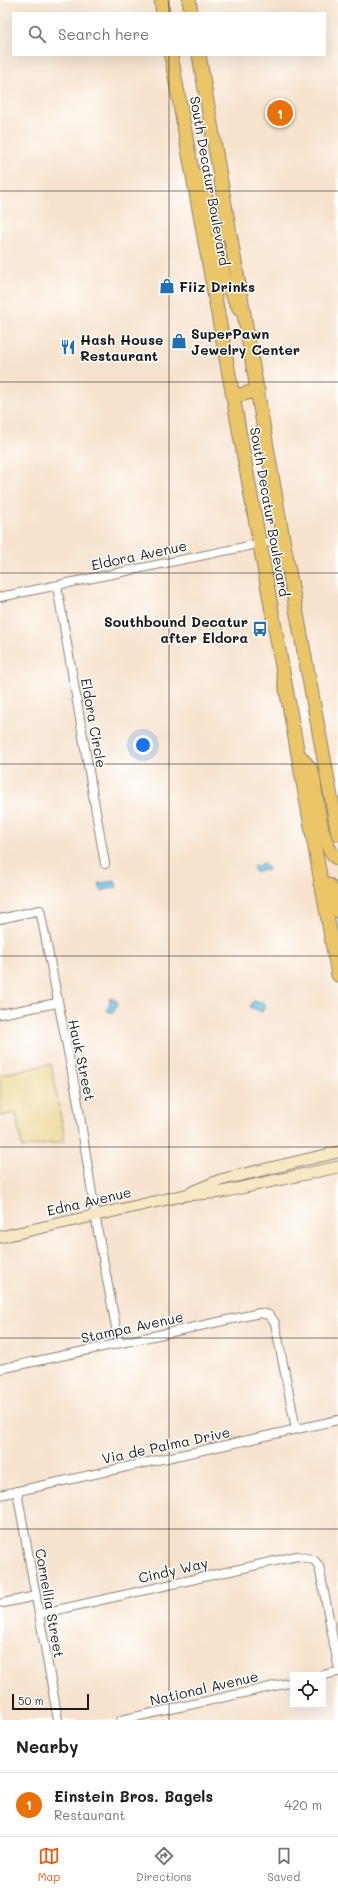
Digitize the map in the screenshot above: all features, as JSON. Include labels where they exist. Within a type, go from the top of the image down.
[{"type":"main road","points":[[161,0],[163,12]]},
{"type":"main road","points":[[189,0],[191,12]]},
{"type":"main road","name":"South Decatur Boulevard","points":[[171,56],[260,543],[320,884],[338,975]]},
{"type":"main road","name":"South Decatur Boulevard","points":[[199,56],[283,539],[338,834]]},
{"type":"main road","points":[[189,153],[200,178],[215,229],[219,232],[230,234]]},
{"type":"main road","points":[[205,242],[213,242],[217,245],[225,281],[245,319]]},
{"type":"main road","points":[[233,396],[258,390]]},
{"type":"main road","points":[[297,752],[310,768],[325,842],[333,856],[338,859]]},
{"type":"main road","points":[[320,884],[329,885],[333,891],[338,911]]},
{"type":"street","name":"Eldora Avenue","points":[[0,597],[283,539]]},
{"type":"street","name":"Eldora Circle","points":[[57,586],[105,864]]},
{"type":"street","name":"Hauk Street","points":[[0,919],[40,910],[57,1003],[77,1097],[98,1232],[119,1343]]},
{"type":"street","points":[[0,1014],[57,1003]]},
{"type":"street","name":"Edna Avenue","points":[[185,1195],[220,1180],[338,1152]]},
{"type":"street","name":"Edna Avenue","points":[[0,1237],[185,1195],[222,1192],[338,1167]]},
{"type":"street","name":"Stampa Avenue","points":[[0,1369],[260,1313],[269,1316],[275,1322],[296,1429]]},
{"type":"street","name":"Via de Palma Drive","points":[[0,1495],[338,1420]]},
{"type":"street","name":"Cornellia Street","points":[[17,1491],[58,1720]]},
{"type":"street","name":"Cindy Way","points":[[39,1614],[297,1556],[314,1560],[319,1566],[338,1665]]},
{"type":"street","points":[[4,1603],[36,1596]]},
{"type":"street","points":[[326,1674],[338,1672]]},
{"type":"street","name":"National Avenue","points":[[122,1720],[290,1683]]},
{"type":"sand","points":[[51,1064],[65,1141],[22,1148],[16,1113],[0,1116],[0,1075]]},
{"type":"water","points":[[264,863],[268,868],[267,871],[264,869],[256,873],[253,867]]},
{"type":"water","points":[[115,881],[117,887],[101,891],[99,883]]},
{"type":"water","points":[[111,998],[118,1002],[113,1013],[107,1011],[110,1002],[109,999]]},
{"type":"water","points":[[253,1001],[265,1004],[262,1012],[250,1007]]},
{"type":"place","name":"Einstein Bros. Bagels","points":[[280,113]]},
{"type":"place","name":"Fiiz Drinks","points":[[167,286]]},
{"type":"place","name":"SuperPawn Jewelry Center","points":[[179,341]]},
{"type":"place","name":"Hash House Restaurant","points":[[68,347]]},
{"type":"place","name":"Southbound Decatur after Eldora","points":[[260,629]]}]
